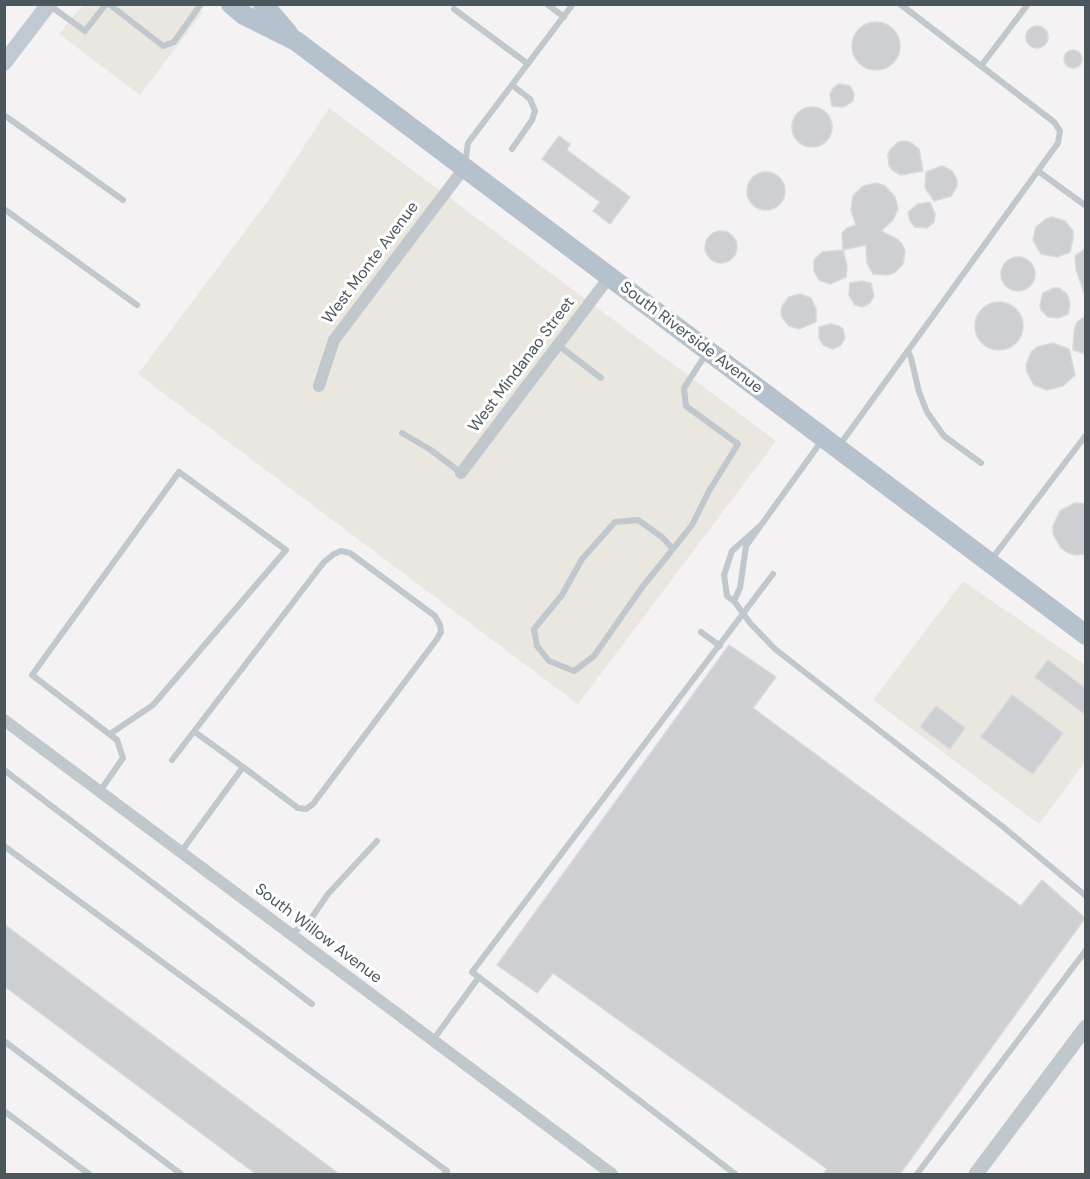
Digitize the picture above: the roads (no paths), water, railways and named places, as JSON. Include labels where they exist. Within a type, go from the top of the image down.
[{"type":"main road","points":[[4,63],[49,4]]},
{"type":"main road","name":"South Riverside Avenue","points":[[231,4],[244,15],[296,41],[1086,635]]},
{"type":"main road","name":"South Riverside Avenue","points":[[263,4],[296,41]]},
{"type":"street","name":"West Monte Avenue","points":[[319,386],[334,340],[465,167]]},
{"type":"street","name":"West Mindanao Street","points":[[461,473],[610,276]]},
{"type":"street","name":"South Willow Avenue","points":[[4,720],[612,1174]]},
{"type":"street","points":[[976,1174],[1086,1027]]},
{"type":"lane","points":[[49,4],[85,32],[107,4],[163,46],[174,42],[201,4]]},
{"type":"lane","points":[[547,4],[564,17]]},
{"type":"lane","points":[[465,167],[468,143],[573,4]]},
{"type":"lane","points":[[734,601],[740,588],[746,546],[760,526],[908,351],[1058,144],[1060,131],[1054,122],[900,4]]},
{"type":"lane","points":[[981,66],[1028,4]]},
{"type":"lane","points":[[454,9],[528,64]]},
{"type":"lane","points":[[512,85],[530,99],[535,111],[532,120],[512,148]]},
{"type":"lane","points":[[4,115],[123,200]]},
{"type":"lane","points":[[1038,171],[1086,206]]},
{"type":"lane","points":[[4,209],[137,305]]},
{"type":"lane","points":[[558,345],[601,378]]},
{"type":"lane","points":[[673,549],[662,537],[638,520],[615,522],[582,559],[562,595],[534,629],[537,646],[549,661],[574,671],[594,656],[643,586],[673,549],[692,525],[709,490],[738,444],[686,406],[684,388],[708,351]]},
{"type":"lane","points":[[908,351],[927,412],[944,436],[981,464]]},
{"type":"lane","points":[[402,433],[431,450],[461,473]]},
{"type":"lane","points":[[989,563],[1085,439]]},
{"type":"lane","points":[[100,792],[123,758],[117,740],[32,675],[179,472],[286,550],[153,705],[110,734]]},
{"type":"lane","points":[[760,526],[732,551],[724,575],[727,596],[734,601],[775,649],[1002,826],[1086,896]]},
{"type":"lane","points":[[172,760],[324,562],[334,554],[341,551],[350,553],[435,616],[441,632],[437,639],[313,804],[306,809],[298,808],[195,732]]},
{"type":"lane","points":[[735,1174],[472,972],[720,646],[772,574]]},
{"type":"lane","points":[[701,632],[720,646]]},
{"type":"lane","points":[[181,852],[243,767]]},
{"type":"lane","points":[[4,770],[312,1004]]},
{"type":"lane","points":[[290,934],[310,920],[328,894],[377,841]]},
{"type":"lane","points":[[4,846],[447,1170],[444,1174]]},
{"type":"lane","points":[[917,1174],[1086,950]]},
{"type":"lane","points":[[433,1041],[479,977]]},
{"type":"lane","points":[[4,1041],[181,1174]]},
{"type":"lane","points":[[4,1111],[89,1174]]}]
